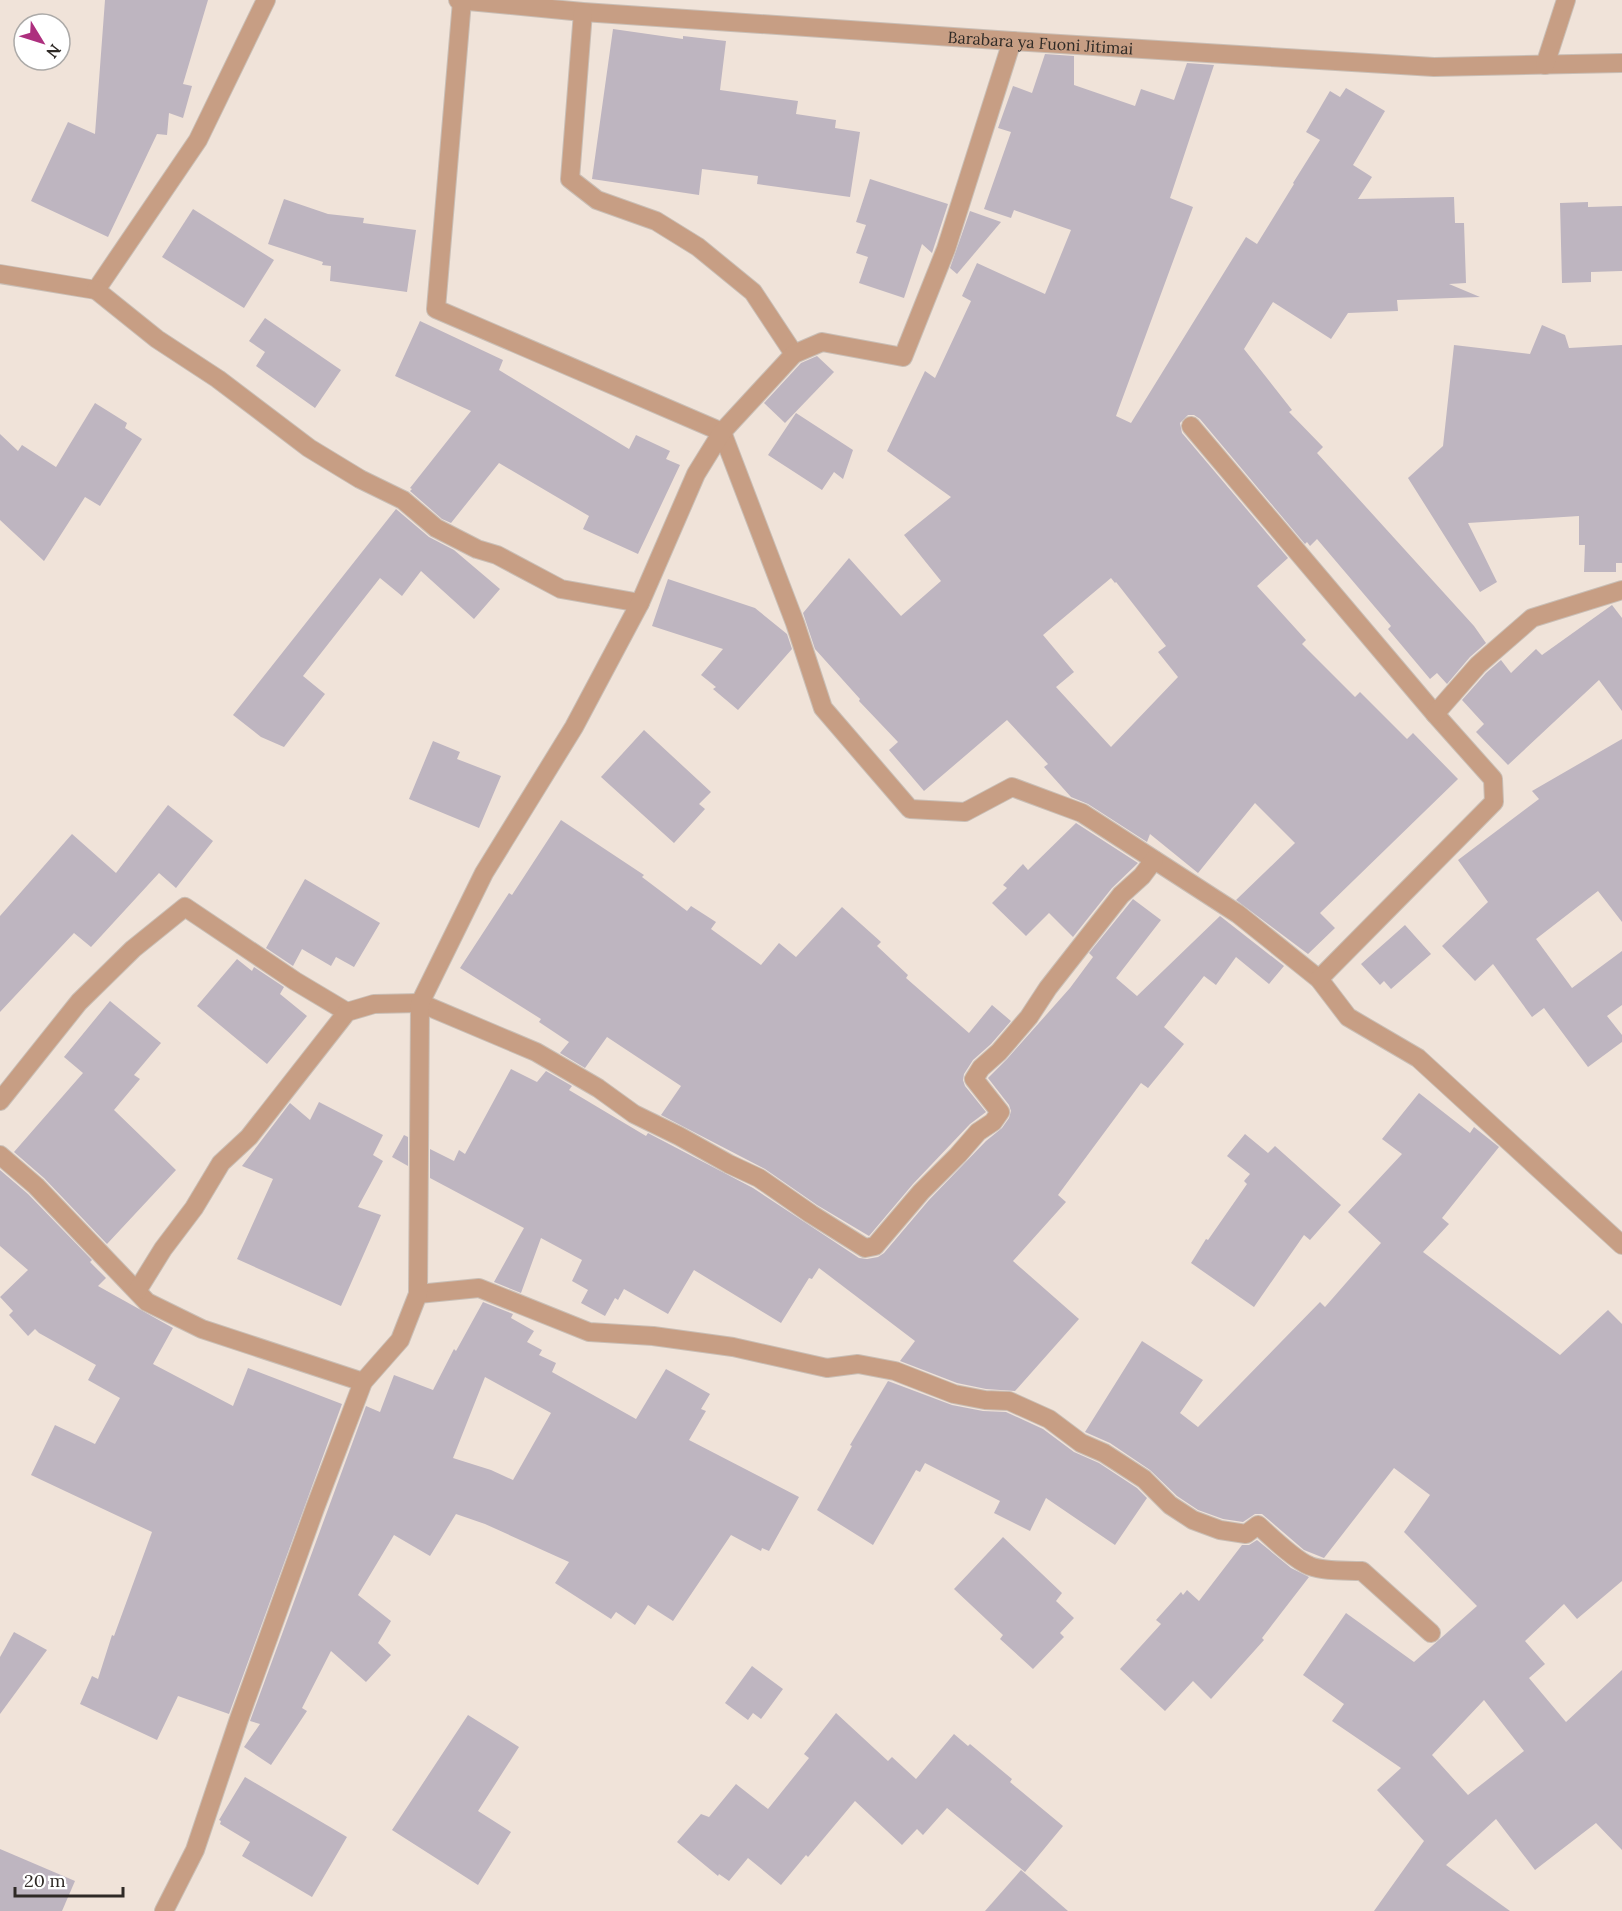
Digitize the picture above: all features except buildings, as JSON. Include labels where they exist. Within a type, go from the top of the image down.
[{"type":"street","points":[[96,290],[198,140],[266,0]]},
{"type":"street","points":[[1545,64],[1566,0]]},
{"type":"street","points":[[460,1],[436,309],[722,432],[795,623],[823,708],[910,809],[965,812],[1012,787],[1082,813],[1238,914],[1319,979],[1347,1017],[1418,1058],[1622,1245]]},
{"type":"street","name":"Barabara ya Fuoni Jitimai","points":[[460,1],[583,12],[1434,67],[1622,63]]},
{"type":"street","points":[[583,12],[570,179],[597,200],[656,221],[698,248],[753,292],[794,354]]},
{"type":"street","points":[[164,1911],[195,1850],[303,1541],[363,1382],[400,1340],[418,1294],[420,1003],[484,873],[574,727],[640,603],[696,474],[722,432],[794,354],[822,342],[903,357],[946,249],[1012,41]]},
{"type":"street","points":[[0,274],[96,290],[157,339],[218,379],[309,448],[360,479],[403,500],[436,528],[477,549],[497,555],[561,589],[640,603]]},
{"type":"street","points":[[1191,426],[1435,714],[1494,779],[1494,802],[1319,979]]},
{"type":"street","points":[[1435,714],[1478,665],[1532,618],[1622,590]]},
{"type":"street","points":[[137,1291],[163,1249],[194,1208],[221,1163],[249,1137],[348,1012],[374,1004],[420,1003],[536,1052],[598,1088],[634,1114],[759,1178],[865,1248],[875,1246],[906,1209],[978,1132],[993,1122],[1000,1112],[974,1079],[981,1068],[999,1052],[1029,1017],[1048,988],[1121,896],[1155,860]]},
{"type":"street","points":[[0,1101],[79,1002],[133,949],[185,907],[295,981],[348,1012]]},
{"type":"street","points":[[0,1155],[36,1186],[147,1302],[202,1329],[363,1382]]},
{"type":"street","points":[[418,1294],[479,1288],[589,1332],[653,1335],[733,1347],[827,1368],[858,1364],[895,1371],[954,1394],[984,1400],[1009,1401],[1049,1419],[1081,1443],[1104,1453],[1144,1479],[1170,1505],[1193,1520],[1220,1530],[1246,1534],[1258,1525],[1310,1566],[1362,1570],[1431,1633]]}]
